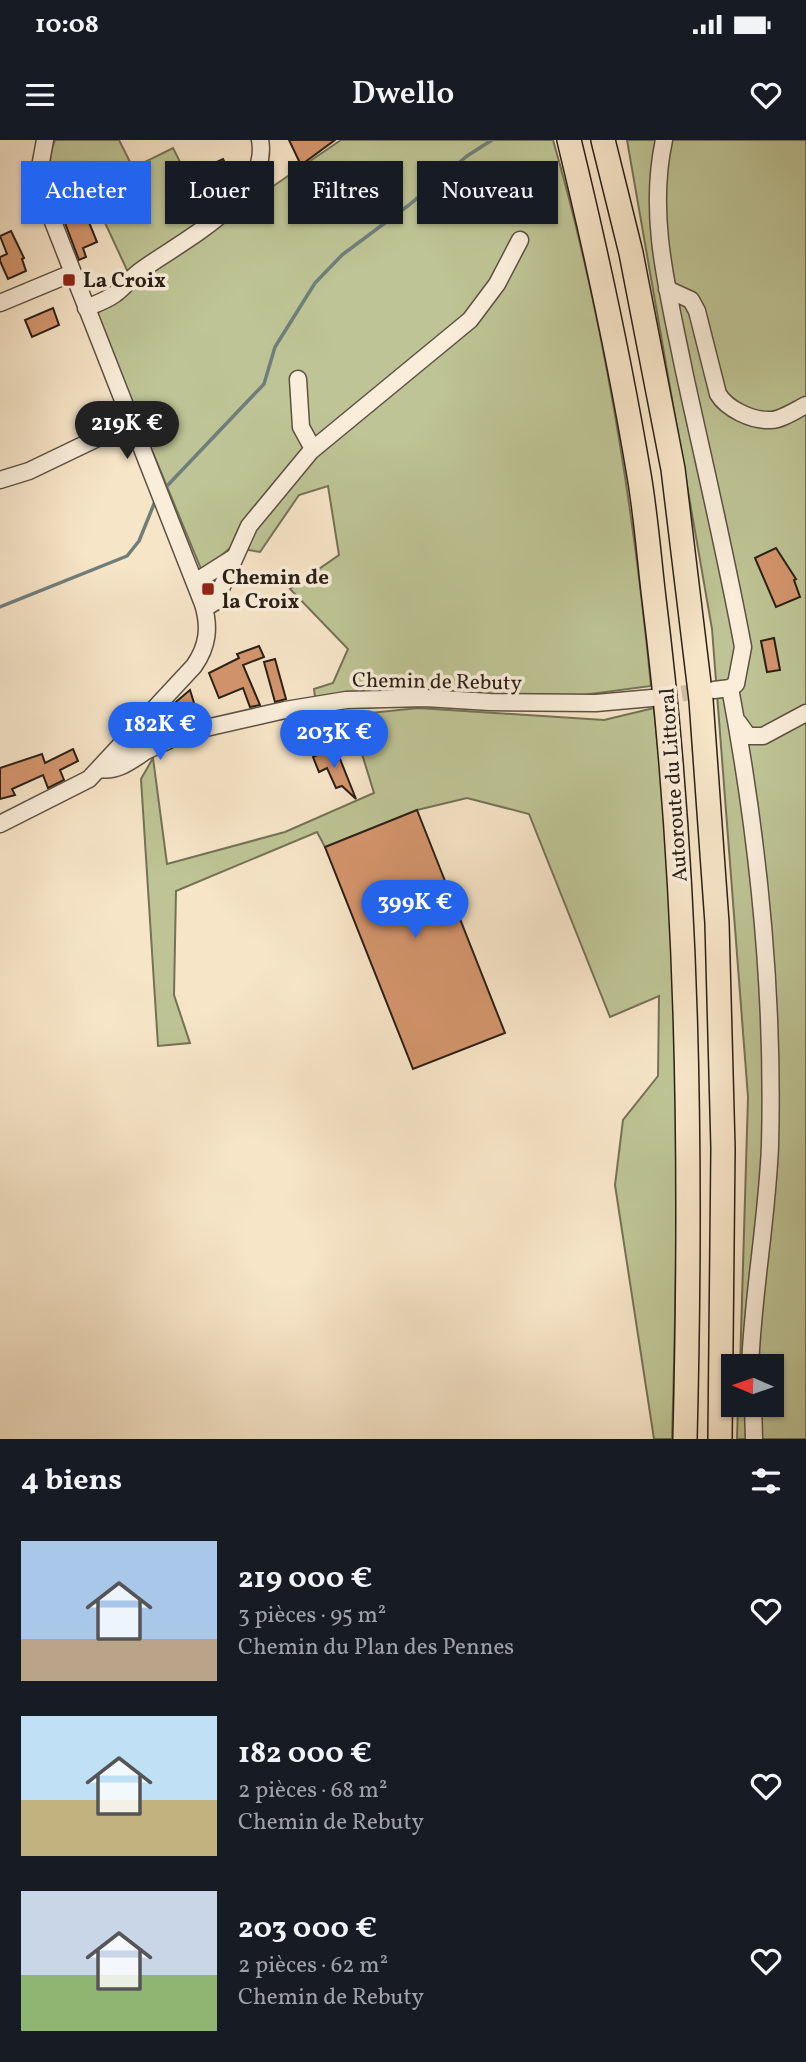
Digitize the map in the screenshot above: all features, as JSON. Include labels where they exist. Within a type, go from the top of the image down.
[{"type":"highway","name":"Autoroute du Littoral","points":[[569,140],[598,262],[639,476],[667,700],[683,923],[690,1150],[685,1439]]},
{"type":"highway","name":"Autoroute du Littoral","points":[[603,140],[631,253],[673,469],[701,699],[717,923],[723,1148],[720,1439]]},
{"type":"street","points":[[45,140],[41,156],[43,191],[72,273],[205,608],[208,631],[199,660],[100,769]]},
{"type":"street","points":[[86,308],[114,296],[139,271],[231,207],[254,176],[261,152],[260,140]]},
{"type":"street","points":[[664,140],[656,181],[656,207],[667,289],[743,647],[738,676],[730,688],[760,898],[768,1040],[768,1192],[752,1308],[750,1354]]},
{"type":"street","points":[[205,608],[215,602],[249,526],[313,449],[470,320],[497,284],[520,240]]},
{"type":"street","points":[[0,303],[72,273]]},
{"type":"street","points":[[667,289],[691,300],[697,311],[718,394],[724,404],[757,418],[773,421],[806,405]]},
{"type":"street","points":[[298,379],[301,427],[313,449]]},
{"type":"street","points":[[0,480],[29,471],[131,422]]},
{"type":"street","points":[[195,582],[233,558]]},
{"type":"street","points":[[713,690],[730,688]]},
{"type":"street","name":"Chemin de Rebuty","points":[[0,824],[80,786],[100,769],[115,769],[184,733],[345,700],[425,698],[596,704],[652,698]]},
{"type":"street","points":[[736,720],[748,736],[763,736],[806,713]]},
{"type":"street","name":"Chemin de Rebuty","points":[[113,755],[146,751]]},
{"type":"street","points":[[753,1418],[754,1439]]},
{"type":"green space","points":[[55,140],[119,140],[130,161],[50,161]]},
{"type":"green space","points":[[341,140],[553,140],[602,342],[626,479],[651,686],[560,698],[387,688],[315,697],[314,689],[333,683],[348,649],[290,589],[339,555],[328,486],[299,495],[260,552],[231,547],[212,564],[201,569],[94,310],[133,283],[106,224],[151,224],[151,161],[147,161],[173,148],[180,161],[165,161],[165,224],[211,224],[213,227],[217,224],[274,224],[274,186],[288,176],[288,224],[403,224],[403,161],[310,161]]},
{"type":"green space","points":[[627,140],[806,140],[806,1439],[737,1439],[738,1418],[784,1418],[784,1354],[740,1354],[748,1097],[712,629]]},
{"type":"green space","points":[[418,708],[604,720],[654,708],[667,840],[676,1065],[676,1289],[672,1439],[654,1439],[615,1185],[623,1120],[658,1076],[659,996],[610,1017],[529,814],[467,798],[417,810],[325,847],[317,832],[176,891],[174,995],[190,1043],[158,1046],[141,779],[153,758],[167,864],[285,832],[374,793],[350,715]]},
{"type":"building","points":[[289,140],[335,140],[306,161],[299,161]]},
{"type":"building","points":[[65,224],[90,224],[97,242],[83,248],[86,257],[79,260]]},
{"type":"building","points":[[11,231],[24,258],[22,259],[26,271],[8,279],[0,261],[0,257],[7,254],[0,236]]},
{"type":"building","points":[[53,308],[59,325],[32,337],[25,320]]},
{"type":"building","points":[[776,548],[796,579],[794,580],[800,597],[776,607],[755,558]]},
{"type":"building","points":[[774,638],[780,670],[767,672],[761,641]]},
{"type":"building","points":[[259,646],[264,657],[243,665],[260,705],[250,707],[243,688],[219,698],[209,673],[239,658],[237,654]]},
{"type":"building","points":[[275,659],[286,699],[275,702],[264,662]]},
{"type":"building","points":[[190,690],[199,719],[181,723],[177,711],[172,712],[170,707]]},
{"type":"building","points":[[73,749],[78,761],[60,770],[64,780],[48,788],[43,775],[12,789],[15,795],[0,799],[0,768],[42,754],[45,763]]},
{"type":"building","points":[[328,750],[331,757],[338,754],[356,799],[342,786],[336,788],[327,768],[319,772],[313,757]]},
{"type":"building","points":[[417,810],[505,1033],[413,1069],[325,847]]},
{"type":"waterway","points":[[166,487],[264,384],[275,347],[315,283],[342,255],[409,205],[467,156],[492,140]]},
{"type":"waterway","points":[[0,607],[127,556],[139,541],[156,499]]},
{"type":"tunnel","points":[[658,697],[708,690]]},
{"type":"place","name":"La Croix","points":[[69,280]]},
{"type":"place","name":"Chemin de la Croix","points":[[208,589]]}]
